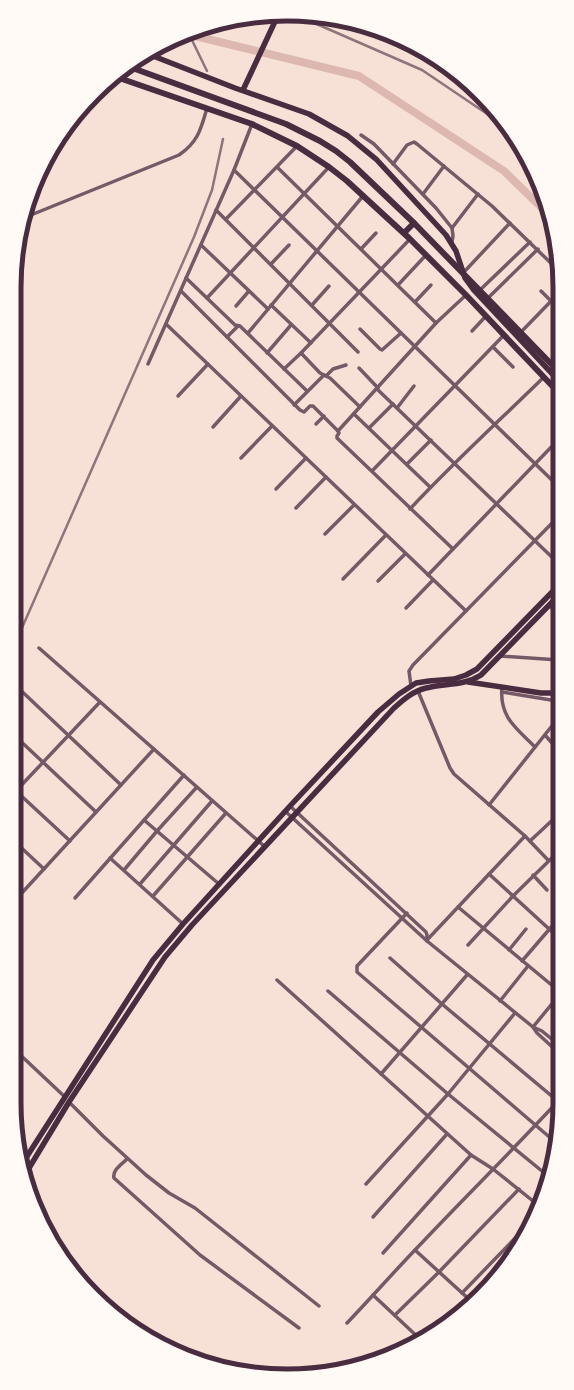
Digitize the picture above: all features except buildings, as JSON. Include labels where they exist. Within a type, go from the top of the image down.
[{"type":"highway","points":[[134,70],[286,124],[320,140],[350,162],[414,222],[464,272],[553,366]]},
{"type":"highway","points":[[122,79],[252,124],[297,146],[329,167],[404,233],[466,295],[553,387]]},
{"type":"highway","points":[[404,233],[414,222]]},
{"type":"main road","points":[[243,90],[275,22]]},
{"type":"main road","points":[[155,57],[309,114],[348,136],[376,159],[452,242],[468,284],[553,375]]},
{"type":"main road","points":[[29,1168],[67,1100],[144,973],[162,948],[258,841],[378,712],[399,694],[411,686],[429,681],[454,679],[471,673],[482,665],[553,591]]},
{"type":"main road","points":[[27,1158],[165,957],[264,846],[386,715],[409,695],[418,691],[432,687],[467,682],[481,675],[553,601]]},
{"type":"main road","points":[[471,673],[475,679]]},
{"type":"main road","points":[[467,682],[502,690],[553,693]]},
{"type":"main road","points":[[33,1147],[39,1150]]},
{"type":"street","points":[[31,214],[179,155],[187,149],[197,137],[207,108]]},
{"type":"street","points":[[148,364],[234,170],[252,124]]},
{"type":"street","points":[[361,135],[374,144],[423,194],[452,228],[454,236],[452,242]]},
{"type":"street","points":[[393,164],[407,145],[414,142],[478,194],[552,264]]},
{"type":"street","points":[[226,219],[297,146]]},
{"type":"street","points":[[423,194],[444,166]]},
{"type":"street","points":[[277,167],[436,323]]},
{"type":"street","points":[[207,298],[329,167]]},
{"type":"street","points":[[234,170],[553,481]]},
{"type":"street","points":[[452,228],[478,194]]},
{"type":"street","points":[[248,333],[363,196]]},
{"type":"street","points":[[216,210],[358,352]]},
{"type":"street","points":[[464,272],[510,223]]},
{"type":"street","points":[[361,249],[376,233]]},
{"type":"street","points":[[284,369],[311,343],[410,239]]},
{"type":"street","points":[[480,290],[530,242]]},
{"type":"street","points":[[201,245],[268,309]]},
{"type":"street","points":[[271,264],[289,245]]},
{"type":"street","points":[[488,298],[538,250]]},
{"type":"street","points":[[398,285],[426,255]]},
{"type":"street","points":[[186,278],[235,325],[240,326],[248,333],[308,391]]},
{"type":"street","points":[[415,302],[431,285]]},
{"type":"street","points":[[312,305],[329,286]]},
{"type":"street","points":[[181,291],[302,412],[313,406],[338,431]]},
{"type":"street","points":[[236,306],[249,291]]},
{"type":"street","points":[[520,332],[551,301],[541,291]]},
{"type":"street","points":[[453,549],[337,438],[337,436],[339,433],[338,431],[436,323],[466,295]]},
{"type":"street","points":[[271,305],[311,343]]},
{"type":"street","points":[[472,331],[486,316]]},
{"type":"street","points":[[166,324],[466,611]]},
{"type":"street","points":[[268,353],[292,325]]},
{"type":"street","points":[[227,338],[238,326]]},
{"type":"street","points":[[360,329],[382,350],[402,333]]},
{"type":"street","points":[[372,471],[504,335]]},
{"type":"street","points":[[493,347],[512,367]]},
{"type":"street","points":[[301,353],[360,407]]},
{"type":"street","points":[[178,396],[208,364]]},
{"type":"street","points":[[294,404],[333,369],[346,365]]},
{"type":"street","points":[[359,368],[397,408],[553,558]]},
{"type":"street","points":[[410,509],[454,462],[496,424],[544,377]]},
{"type":"street","points":[[397,408],[414,386]]},
{"type":"street","points":[[213,427],[241,396]]},
{"type":"street","points":[[369,428],[393,404]]},
{"type":"street","points":[[354,414],[430,487]]},
{"type":"street","points":[[316,424],[324,416]]},
{"type":"street","points":[[241,458],[272,426]]},
{"type":"street","points":[[406,464],[430,440]]},
{"type":"street","points":[[428,575],[553,445]]},
{"type":"street","points":[[276,489],[306,458]]},
{"type":"street","points":[[296,508],[326,477]]},
{"type":"street","points":[[326,534],[354,505]]},
{"type":"street","points":[[411,686],[409,674],[411,667],[553,522]]},
{"type":"street","points":[[342,579],[386,535]]},
{"type":"street","points":[[378,581],[405,554]]},
{"type":"street","points":[[406,608],[433,580]]},
{"type":"street","points":[[549,605],[553,609]]},
{"type":"street","points":[[39,648],[196,788],[226,812],[264,846]]},
{"type":"street","points":[[500,656],[553,660]]},
{"type":"street","points":[[21,690],[121,785]]},
{"type":"street","points":[[535,747],[506,716],[501,699],[502,690],[553,700]]},
{"type":"street","points":[[418,691],[450,768],[460,780],[525,836],[548,860]]},
{"type":"street","points":[[21,785],[100,702]]},
{"type":"street","points":[[489,805],[553,725]]},
{"type":"street","points":[[545,735],[553,744]]},
{"type":"street","points":[[21,742],[96,812]]},
{"type":"street","points":[[21,894],[154,749]]},
{"type":"street","points":[[75,898],[184,776]]},
{"type":"street","points":[[124,870],[196,788]]},
{"type":"street","points":[[21,797],[70,841]]},
{"type":"street","points":[[140,884],[212,801]]},
{"type":"street","points":[[290,806],[407,913],[426,932],[427,941]]},
{"type":"street","points":[[153,896],[226,812]]},
{"type":"street","points":[[285,812],[402,919],[467,975],[533,1027],[553,1048]]},
{"type":"street","points":[[144,820],[219,884]]},
{"type":"street","points":[[530,841],[553,820]]},
{"type":"street","points":[[427,941],[525,836]]},
{"type":"street","points":[[21,848],[44,869]]},
{"type":"street","points":[[468,946],[513,896],[553,855]]},
{"type":"street","points":[[110,858],[183,924]]},
{"type":"street","points":[[489,874],[553,933]]},
{"type":"street","points":[[533,875],[547,890]]},
{"type":"street","points":[[458,907],[553,986]]},
{"type":"street","points":[[407,913],[357,966],[356,969],[358,974],[551,1138]]},
{"type":"street","points":[[522,961],[553,926]]},
{"type":"street","points":[[509,950],[526,930]]},
{"type":"street","points":[[390,958],[442,1004],[553,1096]]},
{"type":"street","points":[[500,1001],[528,966]]},
{"type":"street","points":[[381,1074],[467,975]]},
{"type":"street","points":[[277,980],[471,1155],[493,1169],[534,1202]]},
{"type":"street","points":[[328,991],[448,1094],[544,1173]]},
{"type":"street","points":[[533,1027],[553,999]]},
{"type":"street","points":[[366,1184],[448,1094],[515,1013]]},
{"type":"street","points":[[533,1027],[540,1029],[553,1040]]},
{"type":"street","points":[[550,1046],[553,1042]]},
{"type":"street","points":[[21,1055],[127,1159],[169,1193],[195,1208],[319,1306]]},
{"type":"street","points":[[347,1323],[414,1250],[553,1108]]},
{"type":"street","points":[[373,1217],[447,1134]]},
{"type":"street","points":[[383,1253],[471,1155]]},
{"type":"street","points":[[127,1159],[115,1171],[114,1178],[200,1255],[299,1328]]},
{"type":"street","points":[[395,1315],[519,1189]]},
{"type":"street","points":[[462,1292],[517,1236]]},
{"type":"street","points":[[414,1250],[468,1298]]},
{"type":"street","points":[[373,1295],[416,1335]]},
{"type":"waterway","points":[[197,36],[359,76],[504,171],[541,207]]},
{"type":"railway","points":[[313,23],[422,70],[491,116]]},
{"type":"railway","points":[[191,39],[207,71]]},
{"type":"railway","points":[[21,630],[194,237],[212,190],[223,139]]}]
